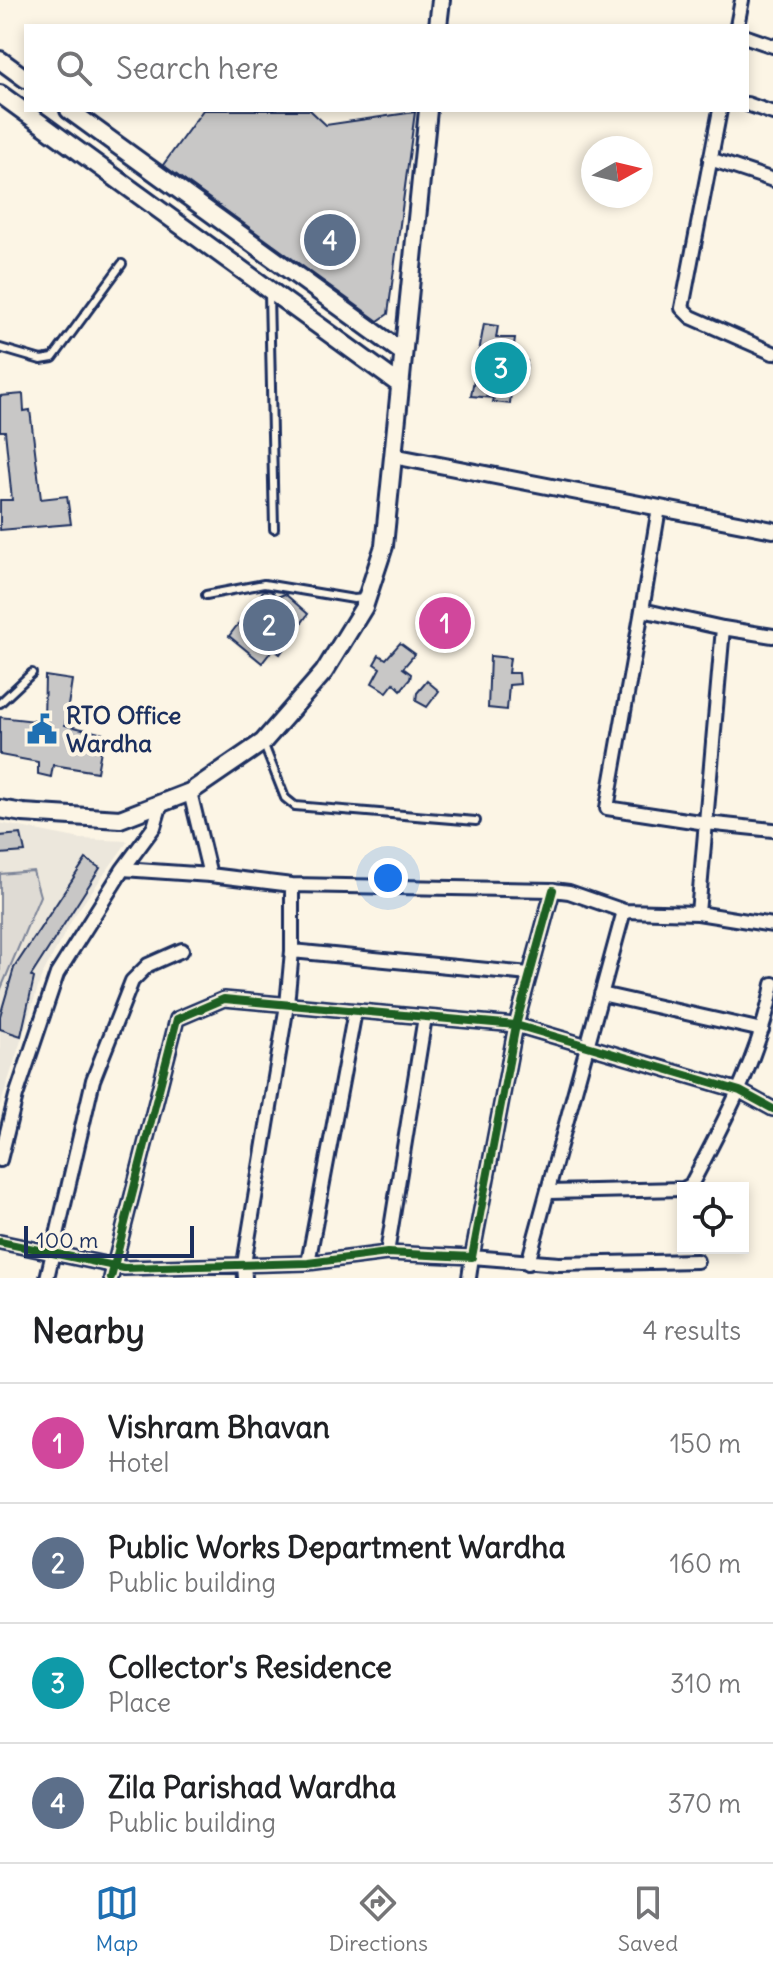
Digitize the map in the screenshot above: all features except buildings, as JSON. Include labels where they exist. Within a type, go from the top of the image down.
[{"type":"main road","points":[[438,24],[441,0]]},
{"type":"main road","points":[[0,60],[24,78]]},
{"type":"main road","points":[[0,94],[24,111]]},
{"type":"main road","points":[[25,112],[399,384]]},
{"type":"main road","points":[[72,112],[402,352]]},
{"type":"main road","points":[[0,809],[120,819],[190,792],[263,742],[324,672],[367,598],[384,546],[428,112]]},
{"type":"street","points":[[737,24],[742,0]]},
{"type":"street","points":[[749,38],[773,46]]},
{"type":"street","points":[[749,105],[773,113]]},
{"type":"street","points":[[720,112],[682,308],[691,317],[773,353]]},
{"type":"street","points":[[710,159],[773,180]]},
{"type":"street","points":[[393,456],[773,530]]},
{"type":"street","points":[[659,508],[607,808],[773,830]]},
{"type":"street","points":[[642,610],[773,636]]},
{"type":"street","points":[[698,913],[723,628]]},
{"type":"street","points":[[190,792],[210,875]]},
{"type":"street","points":[[0,1160],[16,1096],[57,974],[123,869],[154,827],[161,803]]},
{"type":"street","points":[[123,869],[292,885],[553,890],[569,892],[624,911],[698,913],[773,925]]},
{"type":"street","points":[[245,1278],[244,1264],[287,1005],[292,951],[292,885]]},
{"type":"street","points":[[469,1278],[516,1025],[553,890]]},
{"type":"street","points":[[528,1263],[624,911]]},
{"type":"street","points":[[47,1278],[93,1080],[132,981],[148,965],[182,950]]},
{"type":"street","points":[[292,951],[529,974]]},
{"type":"street","points":[[693,1182],[740,1091],[762,1030],[773,984]]},
{"type":"street","points":[[601,994],[762,1030]]},
{"type":"street","points":[[112,1272],[177,1019],[224,999],[516,1025],[740,1091],[773,1109]]},
{"type":"street","points":[[308,1263],[355,1011]]},
{"type":"street","points":[[387,1253],[425,1017]]},
{"type":"street","points":[[549,1192],[677,1189]]},
{"type":"street","points":[[0,1242],[52,1253],[112,1272],[124,1268],[308,1263],[387,1253],[528,1263],[697,1261]]},
{"type":"lane","points":[[0,348],[41,360],[53,358],[122,264]]},
{"type":"lane","points":[[269,289],[274,529]]},
{"type":"lane","points":[[206,595],[264,584],[354,599],[367,598]]},
{"type":"lane","points":[[0,703],[32,673]]},
{"type":"lane","points":[[263,742],[285,798],[295,806],[476,821]]},
{"type":"shaded area","points":[[0,823],[81,839],[128,841],[74,916],[42,975],[0,1106]]},
{"type":"shaded area","points":[[33,871],[40,896],[0,991],[0,874]]},
{"type":"cycle path","points":[[111,1278],[177,1019],[224,999],[516,1025],[553,890]]},
{"type":"cycle path","points":[[0,1242],[124,1268],[308,1263],[387,1253],[472,1257],[516,1025],[740,1091],[773,1109]]},
{"type":"place","name":"Zila Parishad Wardha","points":[[330,240]]},
{"type":"place","name":"Collector's Residence","points":[[501,368]]},
{"type":"place","name":"Vishram Bhavan","points":[[445,623]]},
{"type":"place","name":"Public Works Department Wardha","points":[[269,625]]},
{"type":"place","name":"RTO Office Wardha","points":[[42,729]]}]
